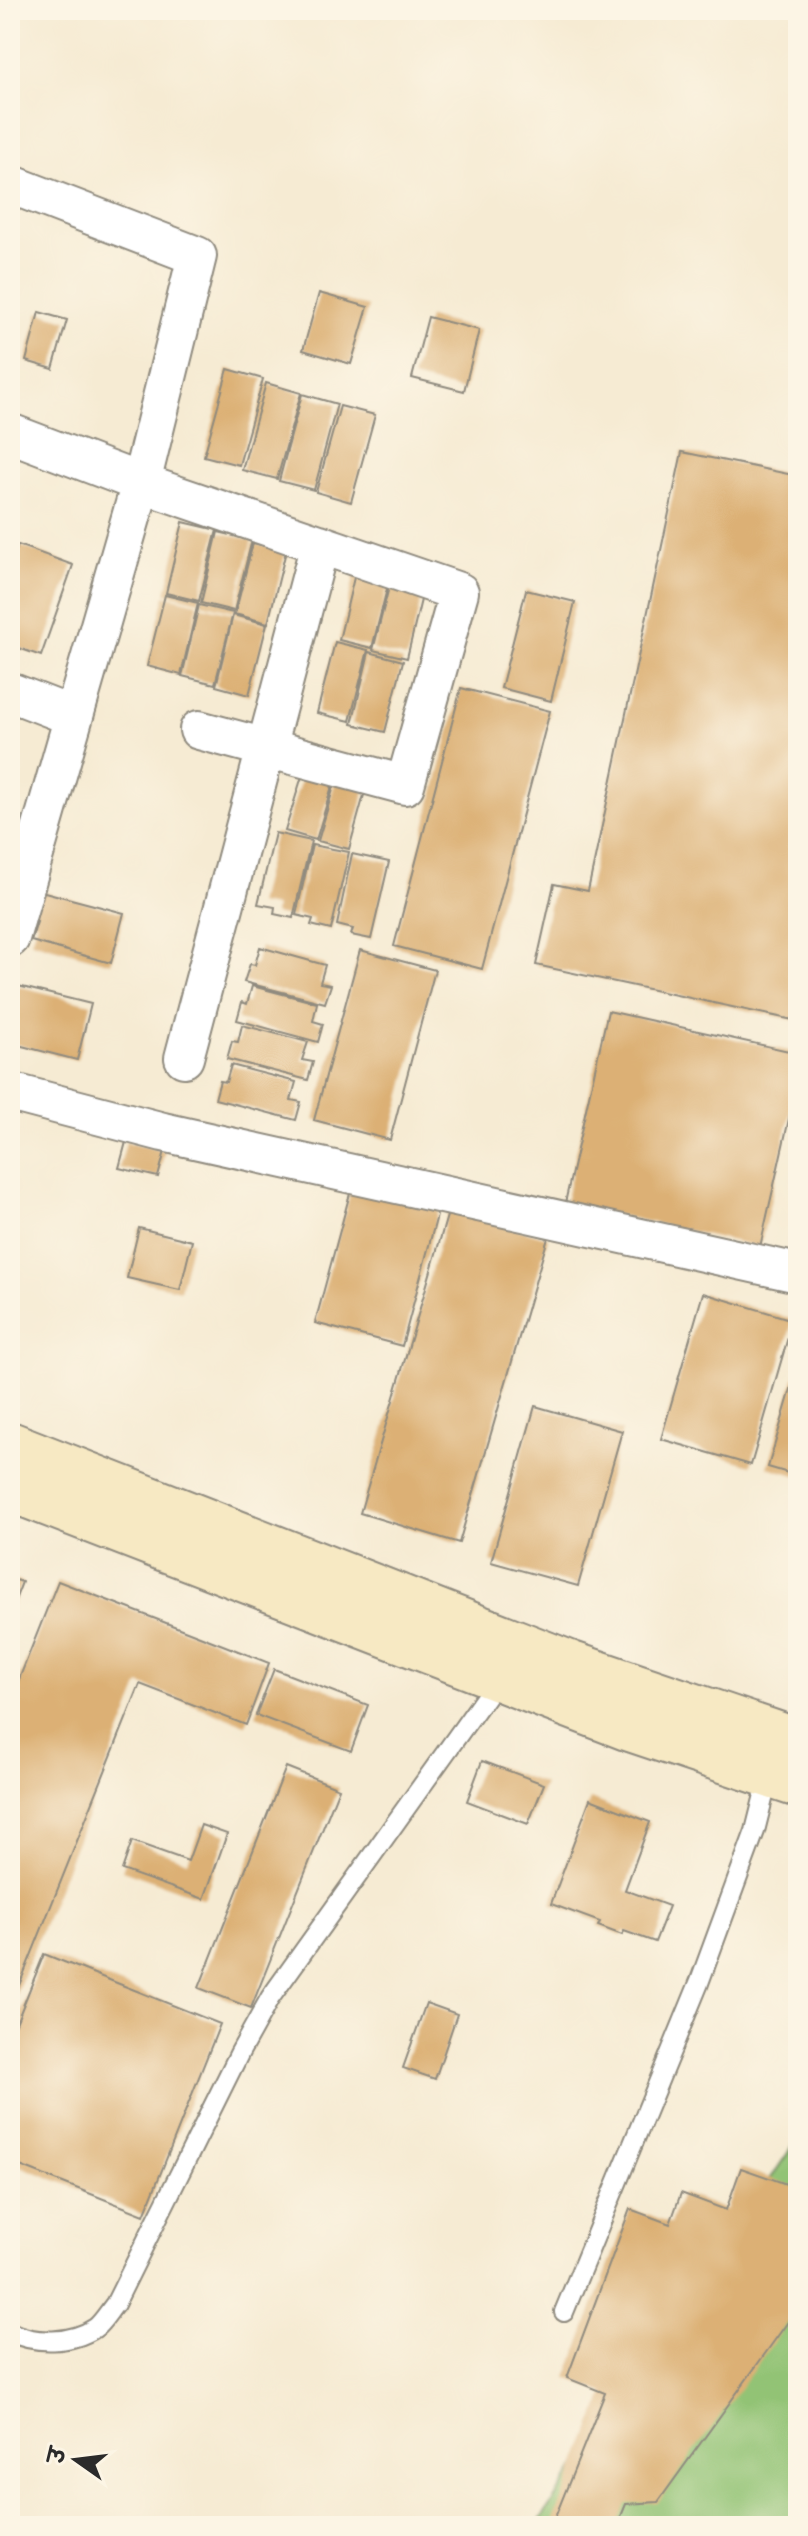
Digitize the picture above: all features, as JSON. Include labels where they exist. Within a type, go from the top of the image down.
[{"type":"street","points":[[10,184],[197,256],[141,483],[10,938]]},
{"type":"street","points":[[10,433],[141,483],[459,592],[405,785],[199,730]]},
{"type":"street","points":[[184,1058],[320,544]]},
{"type":"street","points":[[10,692],[72,716]]},
{"type":"street","points":[[10,1092],[163,1132],[798,1273]]},
{"type":"street","points":[[10,1444],[572,1664],[798,1741]]},
{"type":"street","points":[[10,1489],[627,1728],[784,1780]]},
{"type":"lane","points":[[10,2332],[23,2338],[59,2341],[95,2328],[115,2304],[270,1998],[499,1678]]},
{"type":"lane","points":[[564,2312],[699,1983],[755,1831],[784,1780]]},
{"type":"green space","points":[[798,2138],[798,2526],[536,2526]]},
{"type":"building","points":[[319,293],[368,307],[351,364],[303,350]]},
{"type":"building","points":[[39,312],[67,320],[53,369],[26,361]]},
{"type":"building","points":[[428,317],[479,330],[464,391],[412,378]]},
{"type":"building","points":[[228,369],[263,379],[239,465],[204,456]]},
{"type":"building","points":[[266,383],[301,393],[277,479],[242,470]]},
{"type":"building","points":[[302,394],[337,404],[314,490],[279,481]]},
{"type":"building","points":[[340,406],[375,415],[351,502],[316,492]]},
{"type":"building","points":[[682,452],[798,476],[798,1021],[536,965],[554,884],[588,891]]},
{"type":"building","points":[[183,522],[217,530],[199,601],[166,593]]},
{"type":"building","points":[[218,532],[252,540],[234,611],[201,603]]},
{"type":"building","points":[[253,543],[286,551],[268,623],[235,614]]},
{"type":"building","points":[[18,545],[73,565],[41,656],[10,645],[10,568]]},
{"type":"building","points":[[356,569],[390,577],[372,648],[339,640]]},
{"type":"building","points":[[391,579],[424,587],[407,658],[373,650]]},
{"type":"building","points":[[526,590],[575,602],[551,701],[501,688]]},
{"type":"building","points":[[165,595],[198,603],[181,675],[147,666]]},
{"type":"building","points":[[199,605],[233,613],[215,684],[182,676]]},
{"type":"building","points":[[233,615],[267,624],[249,695],[216,686]]},
{"type":"building","points":[[335,642],[368,650],[350,721],[317,713]]},
{"type":"building","points":[[369,652],[403,661],[385,732],[352,724]]},
{"type":"building","points":[[461,688],[550,711],[482,969],[394,946]]},
{"type":"building","points":[[307,760],[337,769],[316,840],[285,831]]},
{"type":"building","points":[[339,769],[369,777],[349,849],[318,841]]},
{"type":"building","points":[[275,833],[311,841],[293,918],[274,914],[275,907],[258,904]]},
{"type":"building","points":[[312,845],[349,852],[331,930],[311,925],[313,919],[296,915]]},
{"type":"building","points":[[352,854],[389,862],[371,939],[351,935],[353,929],[337,925]]},
{"type":"building","points":[[37,890],[124,913],[111,963],[31,941],[37,922],[29,920]]},
{"type":"building","points":[[260,947],[325,965],[320,983],[331,985],[325,1003],[244,982],[250,964],[255,965]]},
{"type":"building","points":[[360,950],[435,970],[390,1140],[314,1120]]},
{"type":"building","points":[[10,984],[91,1004],[77,1060],[10,1043]]},
{"type":"building","points":[[252,986],[317,1003],[313,1021],[323,1024],[318,1042],[237,1020],[242,1002],[247,1004]]},
{"type":"building","points":[[608,1011],[798,1053],[798,1079],[760,1247],[565,1203]]},
{"type":"building","points":[[242,1025],[308,1042],[302,1060],[313,1062],[308,1080],[227,1059],[232,1041],[238,1042]]},
{"type":"building","points":[[231,1065],[296,1082],[291,1100],[301,1102],[296,1120],[215,1099],[220,1081],[226,1082]]},
{"type":"building","points":[[126,1142],[165,1151],[158,1177],[119,1168]]},
{"type":"building","points":[[352,1186],[439,1208],[402,1346],[315,1323]]},
{"type":"building","points":[[449,1209],[548,1238],[459,1543],[360,1513]]},
{"type":"building","points":[[139,1228],[192,1241],[180,1290],[127,1278]]},
{"type":"building","points":[[703,1293],[793,1320],[751,1465],[661,1439]]},
{"type":"building","points":[[798,1369],[798,1476],[768,1467]]},
{"type":"building","points":[[535,1406],[622,1431],[578,1586],[491,1562]]},
{"type":"building","points":[[10,1578],[22,1582],[10,1613]]},
{"type":"building","points":[[58,1581],[269,1663],[246,1725],[140,1684],[10,2008],[10,1702]]},
{"type":"building","points":[[274,1669],[368,1705],[351,1751],[256,1715]]},
{"type":"building","points":[[482,1761],[544,1784],[528,1824],[467,1801]]},
{"type":"building","points":[[286,1767],[339,1788],[251,2008],[199,1988]]},
{"type":"building","points":[[590,1799],[650,1822],[625,1890],[669,1906],[655,1942],[624,1931],[622,1935],[598,1926],[600,1922],[551,1904]]},
{"type":"building","points":[[201,1825],[227,1834],[204,1899],[122,1870],[132,1841],[188,1861]]},
{"type":"building","points":[[44,1954],[220,2024],[144,2215],[10,2162],[10,2038]]},
{"type":"building","points":[[426,2003],[457,2014],[435,2079],[403,2068]]},
{"type":"building","points":[[741,2168],[798,2188],[798,2308],[658,2502],[626,2504],[617,2526],[567,2526],[554,2520],[605,2393],[567,2378],[630,2209],[670,2224],[681,2193],[726,2210]]}]
